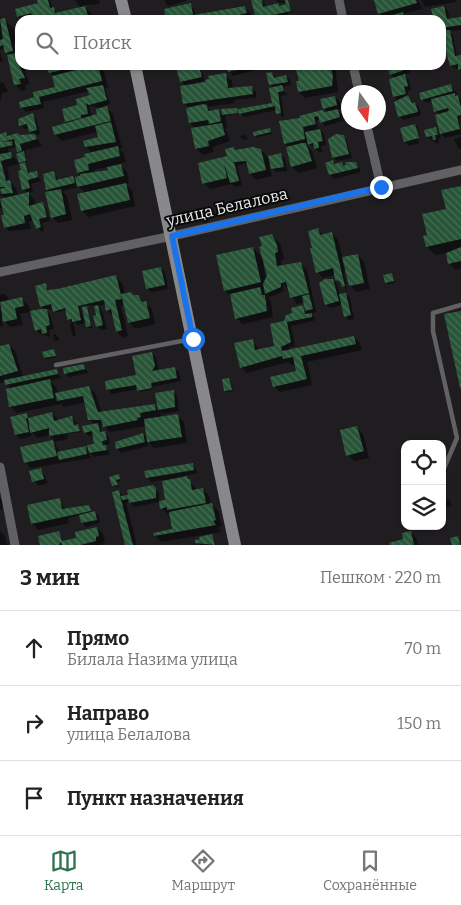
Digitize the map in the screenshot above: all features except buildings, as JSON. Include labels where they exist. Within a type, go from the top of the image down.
[{"type":"street","points":[[122,0],[125,15]]},
{"type":"street","points":[[339,0],[342,15]]},
{"type":"street","points":[[136,70],[235,545]]},
{"type":"street","points":[[354,70],[358,85]]},
{"type":"street","points":[[368,130],[381,187]]},
{"type":"street","name":"улица Белалова","points":[[0,272],[172,236],[461,170]]},
{"type":"street","points":[[0,468],[15,545]]},
{"type":"lane","points":[[446,465],[459,440],[433,331],[433,312],[461,305]]},
{"type":"lane","points":[[56,365],[193,339]]},
{"type":"route","points":[[193,339],[172,236],[381,187]]}]
